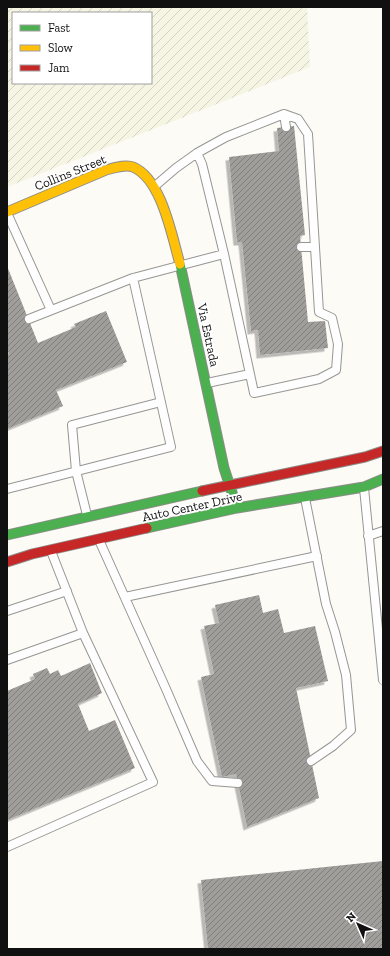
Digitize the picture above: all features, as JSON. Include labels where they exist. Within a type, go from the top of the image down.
[{"type":"street","name":"Collins Street","points":[[7,212],[106,170],[119,167],[133,167],[142,173]]},
{"type":"street","name":"Via Estrada","points":[[142,173],[154,186],[174,239],[224,468],[237,508]]},
{"type":"street","name":"Auto Center Drive","points":[[7,535],[230,485],[262,480],[365,457],[383,451]]},
{"type":"street","name":"Auto Center Drive","points":[[7,562],[51,550],[237,508],[305,498],[364,487],[383,479]]},
{"type":"lane","points":[[284,114],[286,127]]},
{"type":"lane","points":[[154,186],[176,168],[197,154],[226,136],[284,114],[298,119],[308,134],[319,312],[332,318],[338,344],[336,370],[319,379],[254,393],[224,254],[202,164],[197,154]]},
{"type":"lane","points":[[7,212],[51,310]]},
{"type":"lane","points":[[301,247],[315,247]]},
{"type":"lane","points":[[28,319],[133,278],[180,267],[224,254]]},
{"type":"lane","points":[[7,489],[171,447],[133,278]]},
{"type":"lane","points":[[206,384],[250,374]]},
{"type":"lane","points":[[88,516],[76,472],[72,425],[161,402]]},
{"type":"lane","points":[[364,487],[383,680]]},
{"type":"lane","points":[[305,498],[326,604],[346,675],[351,730],[333,746],[311,761]]},
{"type":"lane","points":[[368,536],[383,531]]},
{"type":"lane","points":[[99,540],[197,761],[212,781],[238,784]]},
{"type":"lane","points":[[7,847],[153,782],[83,633],[51,550]]},
{"type":"lane","points":[[125,597],[317,556]]},
{"type":"lane","points":[[7,611],[66,591]]},
{"type":"lane","points":[[7,660],[83,633]]},
{"type":"green space","points":[[7,7],[307,7],[310,67],[7,187]]},
{"type":"building","points":[[294,126],[305,235],[300,236],[308,322],[325,321],[328,348],[260,355],[258,330],[251,331],[242,242],[237,242],[229,157],[279,151],[277,128]]},
{"type":"building","points":[[7,266],[38,343],[76,327],[74,324],[106,311],[127,362],[56,390],[63,406],[7,429],[7,355],[9,354],[7,348]]},
{"type":"building","points":[[259,595],[263,613],[278,609],[284,633],[315,626],[328,681],[296,688],[319,798],[247,827],[236,774],[222,777],[201,677],[214,674],[204,626],[219,623],[215,605]]},
{"type":"building","points":[[90,663],[102,693],[78,704],[89,731],[115,720],[135,768],[7,820],[7,691],[35,679],[33,674],[47,668],[50,674],[58,670],[61,676]]},
{"type":"building","points":[[383,861],[383,949],[208,949],[201,880]]},
{"type":"traffic: fast","points":[[180,264],[224,468],[237,508]]},
{"type":"traffic: fast","points":[[147,528],[237,508],[364,487],[383,479]]},
{"type":"traffic: fast","points":[[7,535],[202,491]]},
{"type":"traffic: slow","points":[[7,212],[106,170],[116,167],[130,166],[143,174],[159,196],[180,264]]},
{"type":"traffic: jam","points":[[202,491],[365,457],[383,451]]},
{"type":"traffic: jam","points":[[7,562],[32,554],[147,528]]}]
